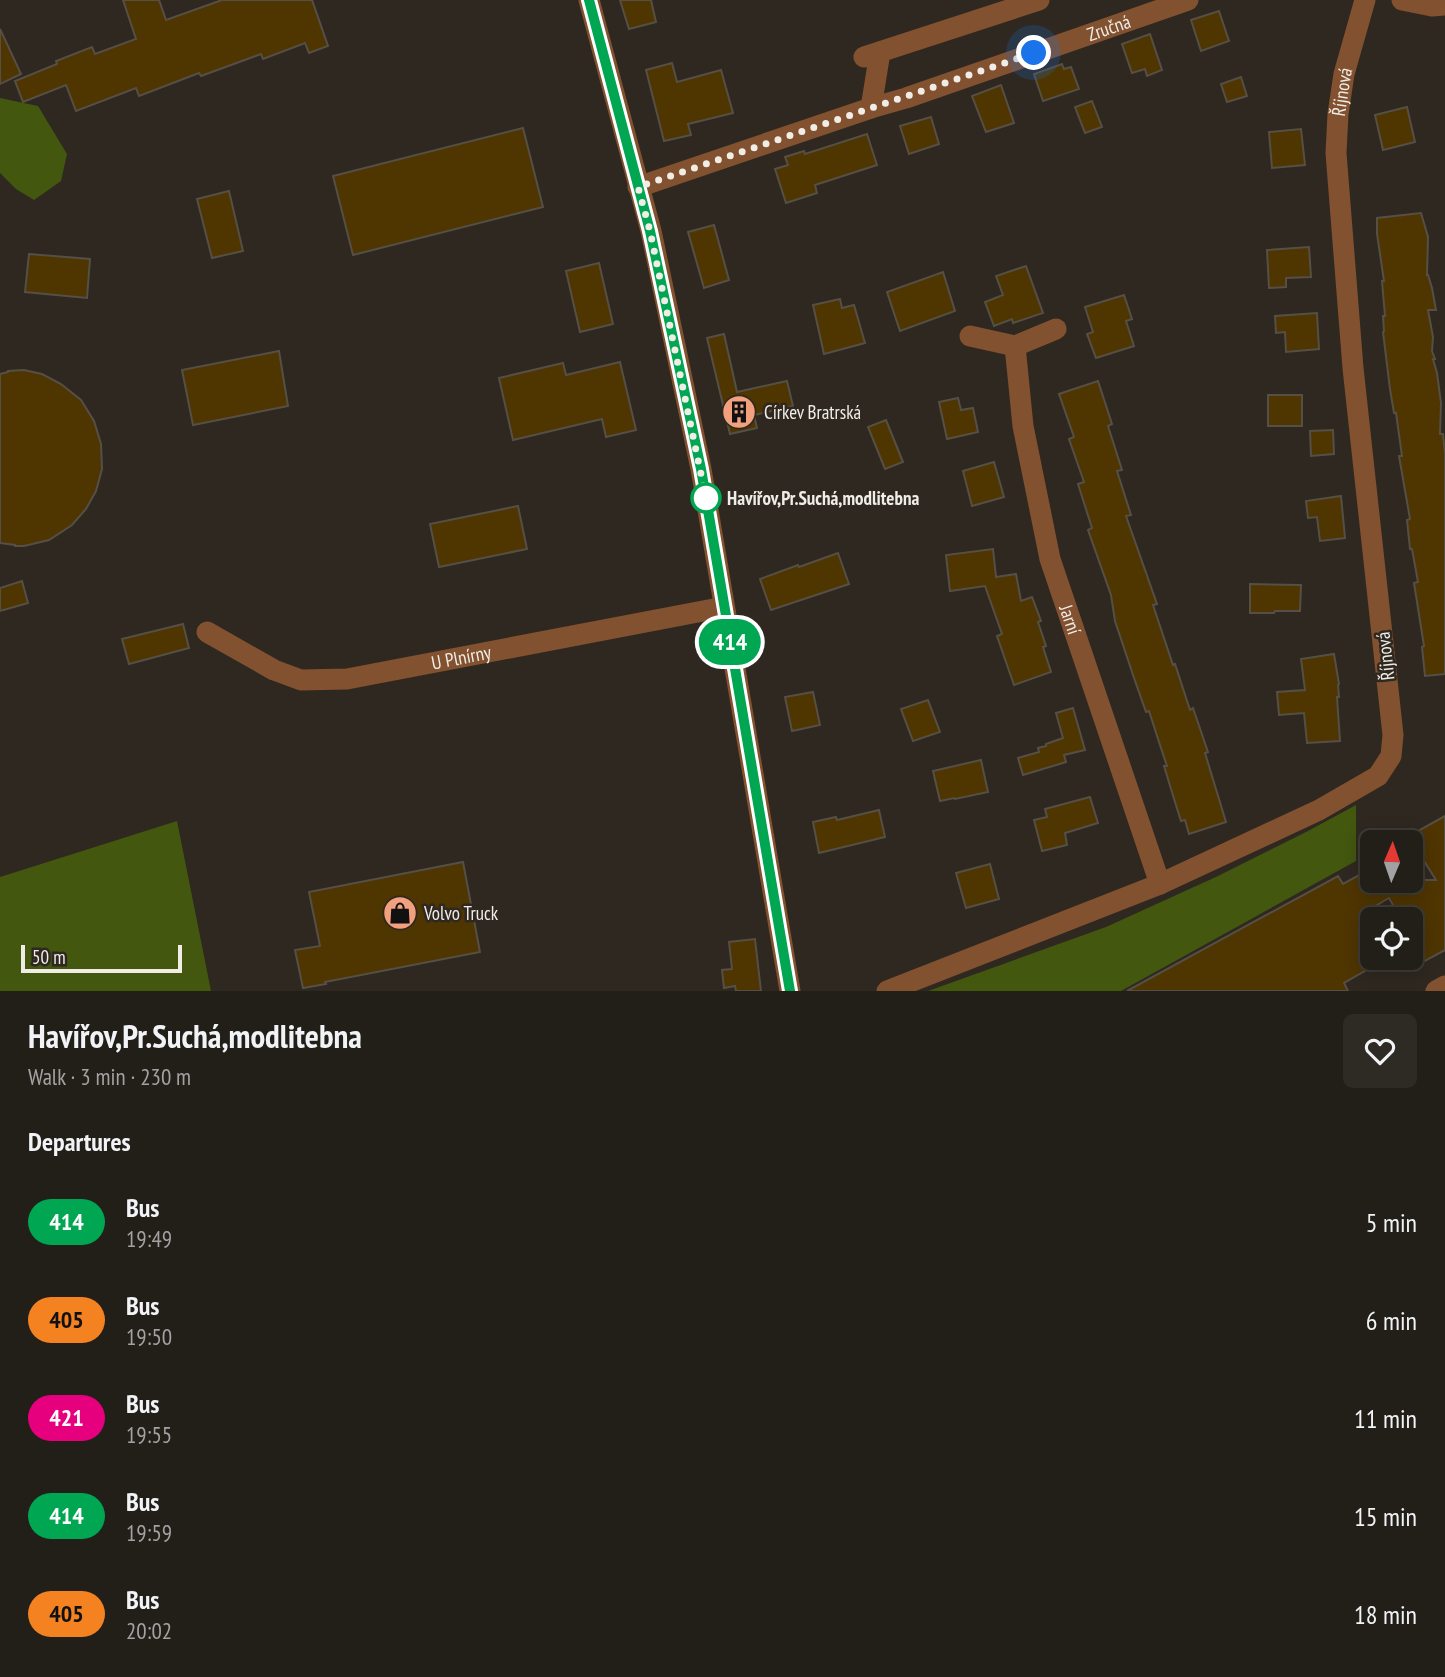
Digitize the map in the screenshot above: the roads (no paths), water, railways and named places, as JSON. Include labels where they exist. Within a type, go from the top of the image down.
[{"type":"street","points":[[589,0],[650,231],[701,469],[790,991]]},
{"type":"street","points":[[871,108],[872,55],[1038,0]]},
{"type":"street","name":"Zručná","points":[[638,187],[1188,0]]},
{"type":"street","name":"Říjnová","points":[[887,991],[1160,884],[1319,810],[1378,776],[1391,756],[1393,735],[1353,368],[1336,153],[1344,74],[1365,0]]},
{"type":"street","points":[[1402,0],[1432,6],[1445,5]]},
{"type":"street","points":[[970,336],[1015,346],[1056,328]]},
{"type":"street","name":"Jarní","points":[[1015,346],[1023,426],[1050,559],[1160,884]]},
{"type":"street","name":"U Plnírny","points":[[206,632],[274,670],[301,680],[347,679],[724,607]]},
{"type":"street","points":[[1436,991],[1445,986]]},
{"type":"place","name":"Církev Bratrská","points":[[739,412]]},
{"type":"place","name":"Havířov,Pr.Suchá,modlitebna","points":[[706,498]]},
{"type":"place","name":"Volvo Truck","points":[[400,913]]}]
